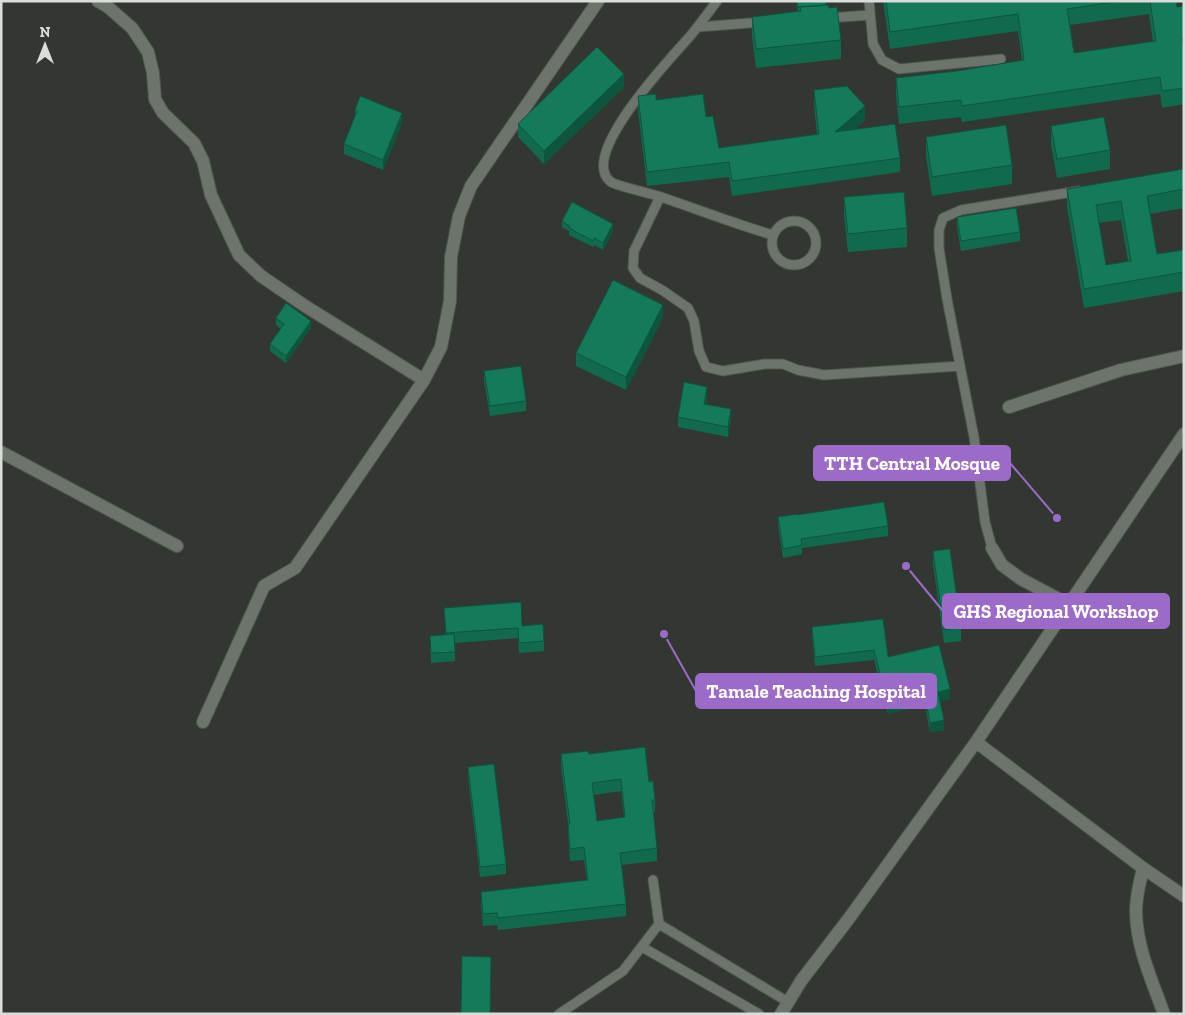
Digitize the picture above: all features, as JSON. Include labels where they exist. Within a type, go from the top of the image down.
[{"type":"street","points":[[98,1],[108,7],[132,28],[148,52],[153,73],[155,99],[163,113],[194,143],[202,162],[211,195],[239,255],[261,276],[424,380]]},
{"type":"street","points":[[202,722],[264,586],[295,568],[424,380],[441,347],[450,301],[451,258],[459,216],[471,186],[598,1]]},
{"type":"street","points":[[1009,407],[1121,370],[1184,356]]},
{"type":"street","points":[[781,1014],[801,981],[850,917],[976,742],[1184,434]]},
{"type":"street","points":[[1,452],[177,546]]},
{"type":"street","points":[[992,548],[1002,565],[1021,579],[1068,604]]},
{"type":"street","points":[[976,742],[1143,868],[1184,896]]},
{"type":"street","points":[[1143,868],[1136,909],[1137,933],[1143,956],[1164,1014]]},
{"type":"lane","points":[[716,1],[698,27],[632,104],[610,141],[603,158],[604,171],[611,182],[773,235]]},
{"type":"lane","points":[[868,1],[873,44],[882,60],[899,69],[1001,59]]},
{"type":"lane","points":[[822,18],[870,15]]},
{"type":"lane","points":[[698,27],[774,22]]},
{"type":"lane","points":[[992,548],[985,522],[974,438],[947,299],[938,230],[944,218],[961,210],[1087,190]]},
{"type":"lane","points":[[660,197],[634,251],[633,268],[640,278],[688,308],[694,321],[699,351],[706,367],[723,371],[765,364],[783,364],[798,370],[824,375],[960,366]]},
{"type":"lane","points":[[791,221],[804,223],[814,232],[817,246],[811,258],[798,265],[785,263],[775,253],[772,246],[773,235],[778,227],[784,223],[791,221]]},
{"type":"lane","points":[[559,1014],[622,971],[660,924],[653,880]]},
{"type":"lane","points":[[660,924],[788,1002]]},
{"type":"lane","points":[[642,948],[759,1014]]},
{"type":"building","points":[[797,1],[826,1],[826,5],[798,7]]},
{"type":"building","points":[[886,1],[1121,1],[1067,9],[1074,53],[1156,41],[1150,1],[1176,1],[1177,7],[1184,6],[1184,38],[1182,38],[1184,88],[1162,91],[1160,77],[962,106],[961,100],[899,107],[896,78],[957,71],[1024,60],[1018,14],[890,32]]},
{"type":"building","points":[[828,5],[829,8],[837,7],[841,40],[756,49],[752,17],[801,11],[800,7]]},
{"type":"building","points":[[597,47],[624,74],[544,151],[518,124]]},
{"type":"building","points":[[847,86],[865,106],[835,132],[895,124],[900,158],[732,181],[729,162],[647,172],[638,96],[656,94],[656,100],[703,94],[706,117],[713,116],[719,148],[819,134],[814,90]]},
{"type":"building","points":[[360,96],[402,113],[383,160],[344,144],[357,111],[355,110]]},
{"type":"building","points":[[1104,117],[1110,150],[1057,159],[1051,126]]},
{"type":"building","points":[[1006,125],[1012,165],[932,177],[926,137]]},
{"type":"building","points":[[1184,169],[1184,189],[1147,196],[1157,254],[1184,250],[1184,272],[1084,289],[1067,189]],"holes":[[[1121,201],[1131,261],[1106,265],[1096,205]]]},
{"type":"building","points":[[904,192],[907,228],[848,234],[844,197]]},
{"type":"building","points":[[572,202],[613,224],[603,243],[594,238],[593,241],[569,228],[570,226],[562,221]]},
{"type":"building","points":[[1016,208],[1020,232],[961,241],[957,217]]},
{"type":"building","points":[[613,280],[663,305],[626,377],[576,353]]},
{"type":"building","points":[[286,303],[311,321],[286,356],[270,344],[284,324],[276,318]]},
{"type":"building","points":[[521,366],[526,401],[490,406],[484,371]]},
{"type":"building","points":[[684,382],[707,387],[704,404],[731,409],[728,427],[678,417]]},
{"type":"building","points":[[884,502],[888,526],[801,539],[802,545],[783,549],[778,517]]},
{"type":"building","points":[[950,549],[961,628],[944,630],[933,551]]},
{"type":"building","points":[[521,602],[522,626],[543,624],[544,641],[519,643],[518,628],[446,633],[444,608]]},
{"type":"building","points":[[883,619],[888,657],[939,645],[950,689],[938,692],[944,720],[930,723],[925,696],[888,705],[874,650],[815,657],[812,627]]},
{"type":"building","points":[[454,634],[455,652],[431,653],[430,636]]},
{"type":"building","points":[[645,747],[649,782],[653,781],[655,800],[652,800],[657,848],[620,853],[626,904],[498,918],[497,913],[483,914],[481,892],[588,880],[584,847],[570,849],[568,824],[570,824],[561,754],[588,751],[589,754]],"holes":[[[621,779],[625,817],[597,821],[592,783]]]},
{"type":"building","points":[[494,764],[506,864],[480,867],[468,767]]},
{"type":"building","points":[[462,956],[491,957],[490,1014],[461,1014]]},
{"type":"place","name":"TTH Central Mosque","points":[[1057,518]]},
{"type":"place","name":"GHS Regional Workshop","points":[[906,566]]},
{"type":"place","name":"Tamale Teaching Hospital","points":[[664,634]]}]
